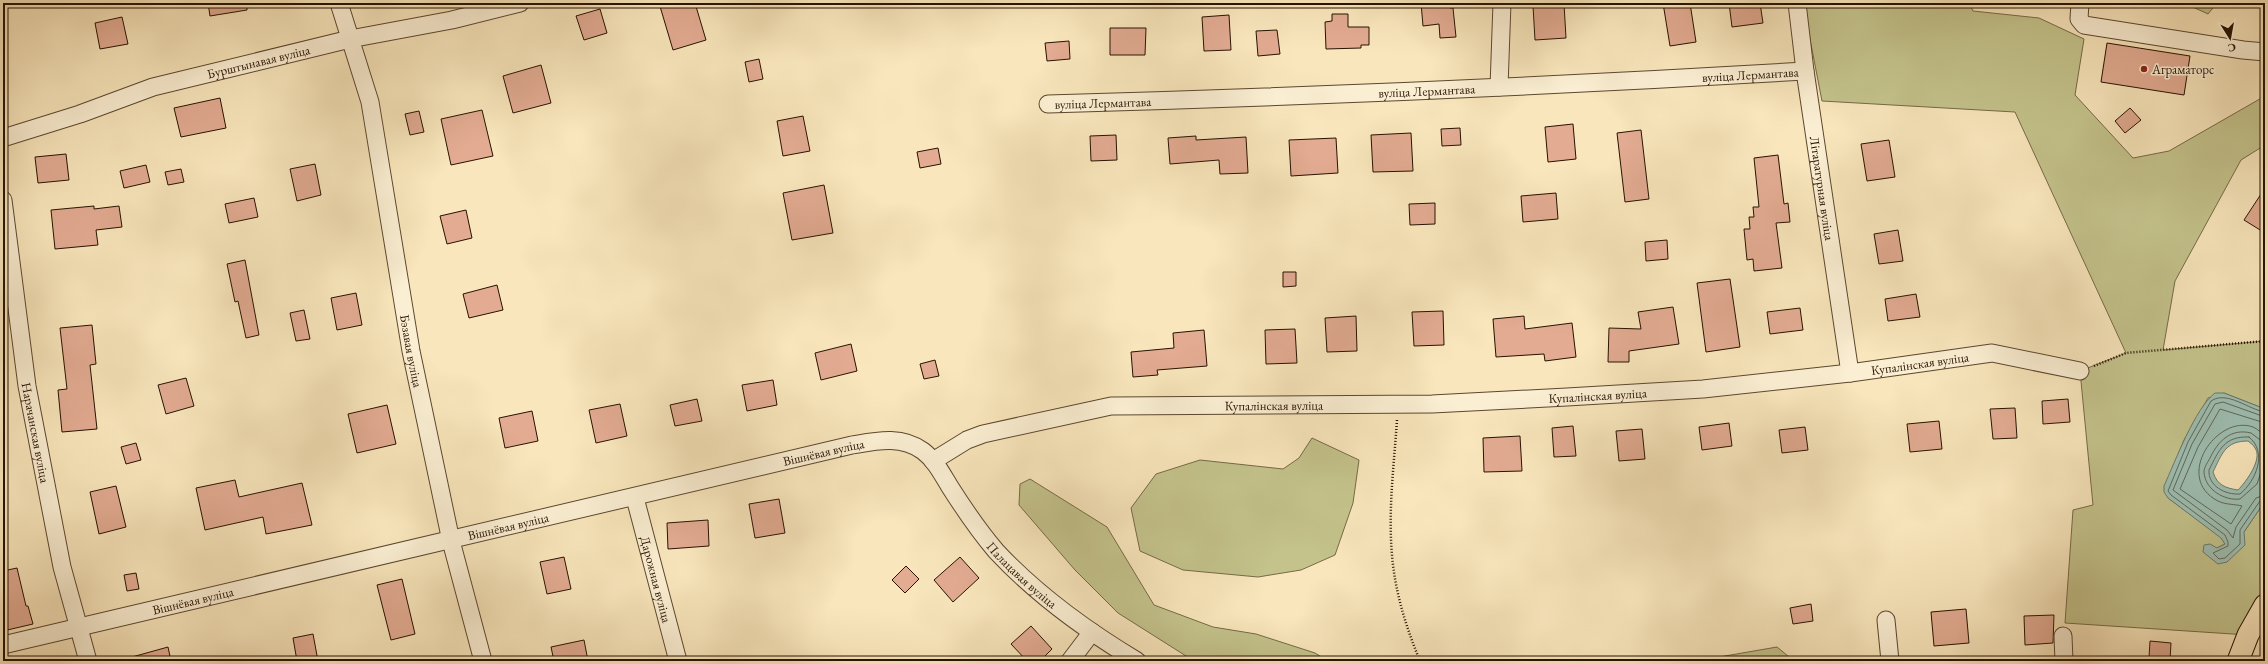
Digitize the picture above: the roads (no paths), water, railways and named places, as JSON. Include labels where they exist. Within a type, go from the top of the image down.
[{"type":"main road","points":[[2238,661],[2248,635],[2265,605]]},
{"type":"street","name":"Бэзавая вуліца","points":[[339,3],[358,59],[370,102],[411,351],[451,541],[483,661]]},
{"type":"street","name":"Бурштынавая вуліца","points":[[3,138],[80,114],[153,87],[350,39],[452,20],[520,3]]},
{"type":"street","points":[[1500,87],[1502,3]]},
{"type":"street","name":"Літаратурная вуліца","points":[[1797,3],[1805,71],[1850,373]]},
{"type":"street","points":[[2080,3],[2079,19],[2084,25],[2243,50],[2265,52]]},
{"type":"street","name":"вуліца Лермантава","points":[[1048,104],[1266,98],[1805,71]]},
{"type":"street","name":"Нарачанская вуліца","points":[[3,200],[27,386],[62,567],[88,661]]},
{"type":"street","name":"Купалінская вуліца","points":[[933,461],[966,440],[982,434],[1111,406],[1399,404],[1567,398],[1703,389],[1850,373],[1992,353],[2080,371]]},
{"type":"street","name":"Вішнёвая вуліца","points":[[3,645],[875,441],[894,440],[911,443],[923,451],[933,461]]},
{"type":"street","name":"Палацавая вуліца","points":[[933,461],[972,519],[996,551],[1029,582],[1092,632],[1137,661]]},
{"type":"street","name":"Дарожная вуліца","points":[[635,498],[678,661]]},
{"type":"street","points":[[1886,620],[1890,661]]},
{"type":"street","points":[[1070,661],[1092,632]]},
{"type":"street","points":[[2063,636],[2064,661]]},
{"type":"water","points":[[2215,393],[2224,393],[2265,409],[2265,501],[2244,532],[2245,545],[2227,562],[2218,564],[2203,552],[2204,545],[2210,544],[2217,548],[2225,544],[2221,538],[2168,498],[2164,492],[2164,486],[2186,436],[2200,410]],"holes":[[[2248,441],[2254,446],[2257,453],[2255,464],[2249,476],[2238,490],[2222,485],[2219,483],[2213,472],[2222,454],[2234,443]]]},
{"type":"place","name":"Аграматорс","points":[[2144,69]]}]
